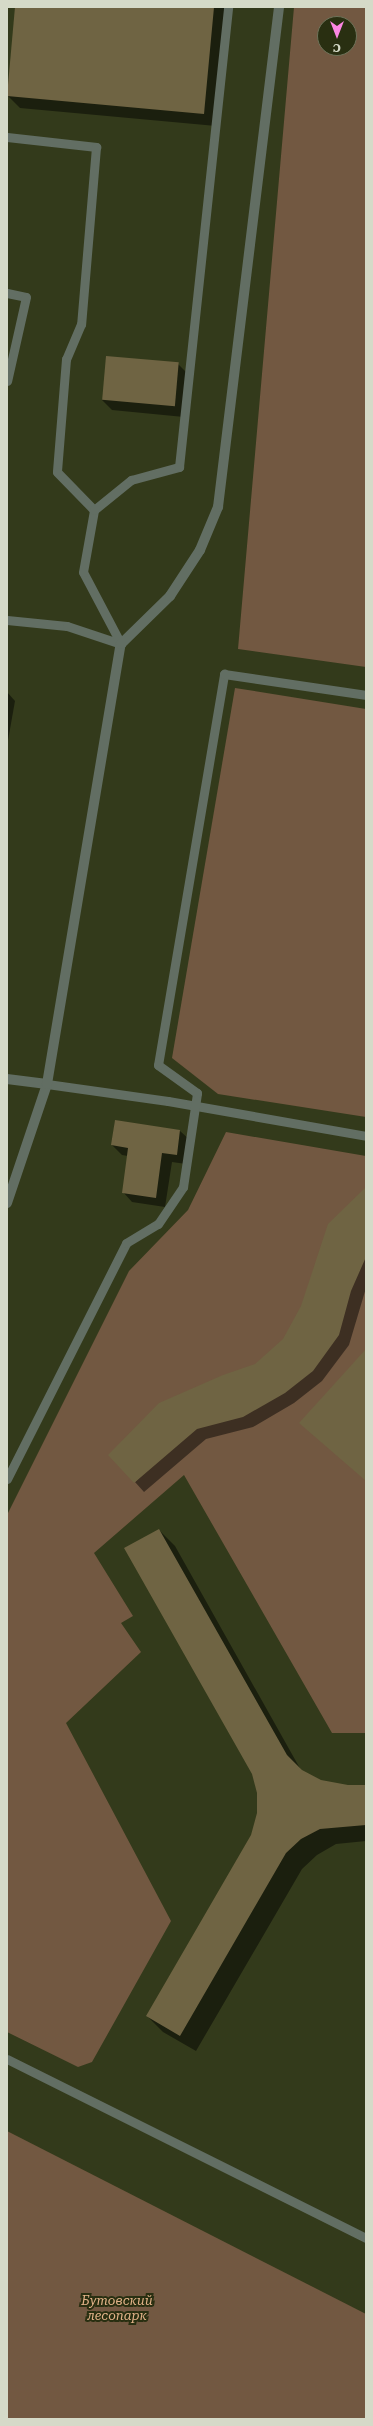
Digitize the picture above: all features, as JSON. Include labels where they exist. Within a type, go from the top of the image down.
[{"type":"street","points":[[7,1202],[47,1084],[121,644],[170,596],[200,550],[218,507],[279,7]]},
{"type":"street","points":[[7,1079],[47,1084]]},
{"type":"lane","points":[[121,644],[83,572],[94,510],[131,480],[179,467],[228,7]]},
{"type":"lane","points":[[7,137],[96,147],[81,324],[66,360],[57,472],[94,510]]},
{"type":"lane","points":[[7,293],[26,297],[7,381]]},
{"type":"lane","points":[[7,620],[67,626],[121,644]]},
{"type":"lane","points":[[7,1479],[126,1243],[158,1224],[183,1187],[196,1093],[158,1065],[224,674],[366,695]]},
{"type":"lane","points":[[47,1084],[194,1106],[366,1136]]},
{"type":"lane","points":[[7,2059],[366,2238]]},
{"type":"green space","points":[[294,7],[366,7],[366,667],[238,649]]},
{"type":"green space","points":[[235,688],[366,709],[366,1117],[218,1094],[172,1058]]},
{"type":"green space","points":[[226,1132],[366,1156],[366,1733],[332,1733],[184,1475],[94,1553],[133,1616],[121,1623],[141,1652],[66,1723],[171,1921],[92,2062],[78,2067],[7,2032],[7,1515],[129,1271],[188,1210]]},
{"type":"green space","name":"Бутовский лесопарк","points":[[7,2131],[366,2314],[366,2419],[7,2419]]},
{"type":"building","points":[[15,7],[214,7],[204,114],[7,96]]},
{"type":"building","points":[[106,356],[179,362],[175,406],[102,400]]},
{"type":"building","points":[[115,1120],[180,1130],[177,1155],[162,1153],[156,1198],[122,1193],[128,1148],[111,1145]]},
{"type":"building","points":[[366,1187],[366,1257],[351,1291],[339,1335],[313,1371],[285,1393],[243,1417],[197,1429],[134,1483],[108,1455],[159,1403],[223,1375],[255,1364],[283,1339],[301,1306],[328,1224]]},
{"type":"building","points":[[366,1349],[366,1481],[299,1423]]},
{"type":"building","points":[[159,1529],[287,1755],[302,1770],[321,1780],[348,1785],[366,1785],[366,1825],[320,1829],[301,1839],[286,1853],[180,2036],[146,2016],[251,1835],[257,1813],[257,1793],[252,1774],[124,1548]]}]
